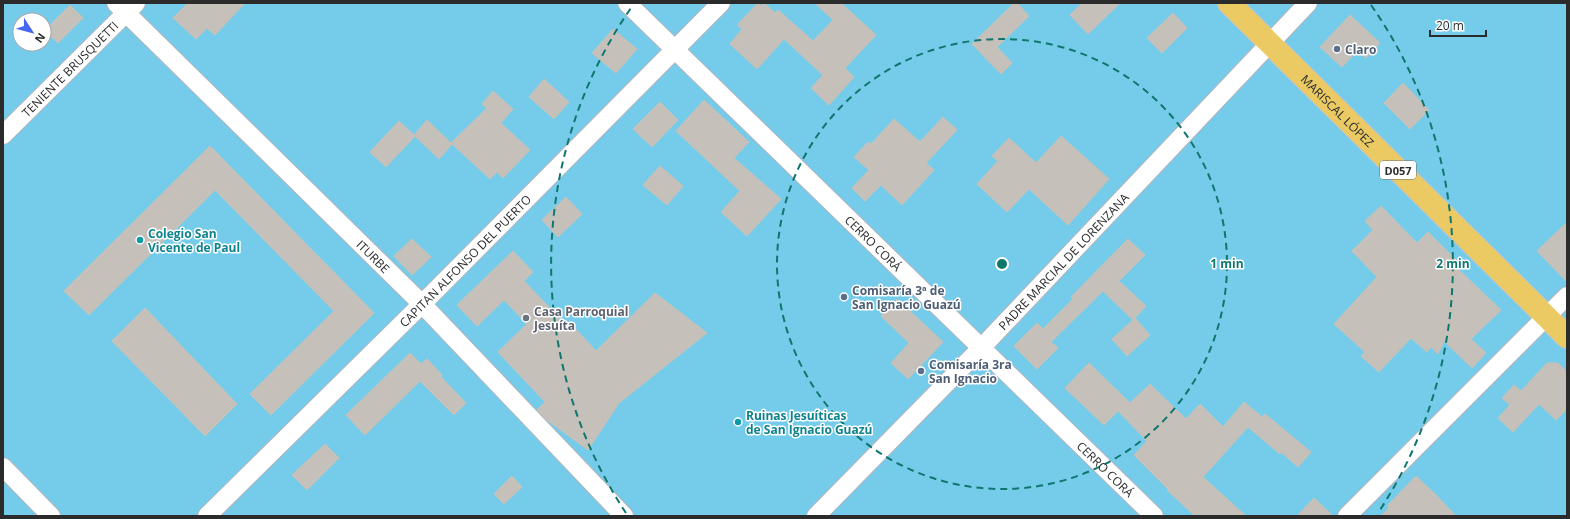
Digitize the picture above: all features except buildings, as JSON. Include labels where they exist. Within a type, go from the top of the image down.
[{"type":"main road","name":"MARISCAL LÓPEZ","points":[[1229,3],[1567,337]]},
{"type":"street","name":"CERRO CORÁ","points":[[627,3],[1154,516]]},
{"type":"street","name":"CAPITAN ALFONSO DEL PUERTO","points":[[207,516],[422,304],[721,3]]},
{"type":"street","name":"PADRE MARCIAL DE LORENZANA","points":[[816,516],[982,347],[1308,3]]},
{"type":"street","name":"TENIENTE BRUSQUETTI","points":[[3,135],[126,6]]},
{"type":"street","name":"ITURBE","points":[[126,6],[422,304],[624,516]]},
{"type":"street","points":[[1347,516],[1567,296]]},
{"type":"street","points":[[3,467],[51,516]]},
{"type":"water","points":[[3,3],[1567,3],[1567,516],[3,516]]},
{"type":"place","name":"Claro","points":[[1337,49]]},
{"type":"place","name":"Colegio San Vicente de Paul","points":[[140,240]]},
{"type":"place","name":"Comisaría 3ª de San Ignacio Guazú","points":[[844,297]]},
{"type":"place","name":"Casa Parroquial Jesuíta","points":[[526,318]]},
{"type":"place","name":"Comisaría 3ra San Ignacio","points":[[921,371]]},
{"type":"place","name":"Ruinas Jesuíticas de San Ignacio Guazú","points":[[738,422]]}]
